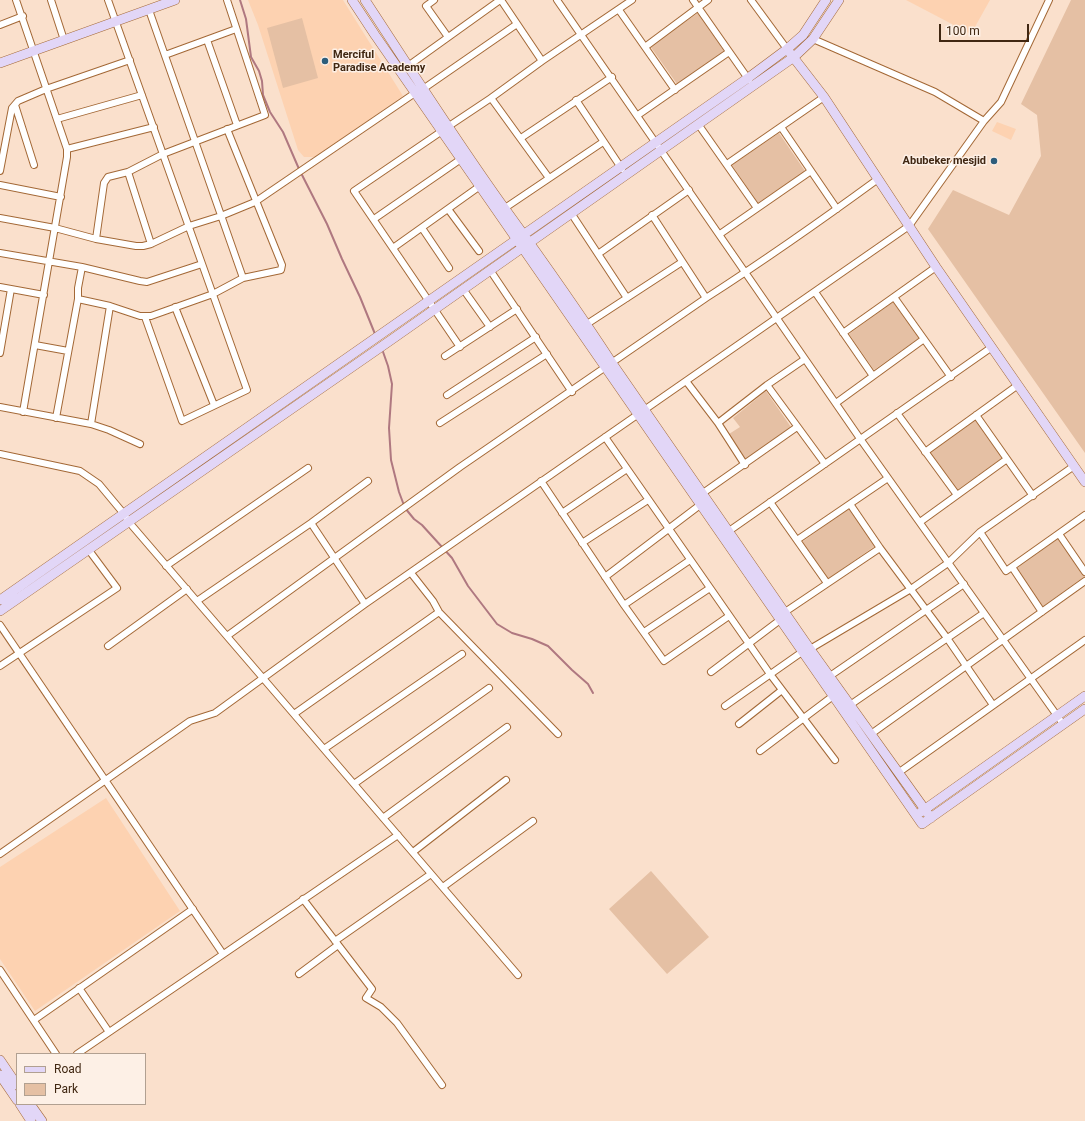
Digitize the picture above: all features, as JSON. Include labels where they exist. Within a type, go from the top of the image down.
[{"type":"street","points":[[16,0],[23,16],[33,51],[67,149],[61,197],[23,412]]},
{"type":"street","points":[[51,0],[64,40]]},
{"type":"street","points":[[108,0],[247,390],[182,421],[145,317]]},
{"type":"street","points":[[0,63],[175,0]]},
{"type":"street","points":[[96,239],[106,179],[108,177],[128,172],[163,154],[265,115],[227,0]]},
{"type":"street","points":[[352,0],[375,36],[419,91],[527,238],[587,324],[609,365]]},
{"type":"street","points":[[365,0],[408,66],[419,91]]},
{"type":"street","points":[[434,0],[426,6],[448,37]]},
{"type":"street","points":[[408,66],[500,0],[542,61]]},
{"type":"street","points":[[558,0],[861,440],[1063,724]]},
{"type":"street","points":[[460,346],[354,191],[632,0]]},
{"type":"street","points":[[692,0],[750,82]]},
{"type":"street","points":[[645,47],[708,0]]},
{"type":"street","points":[[751,0],[824,97],[936,267],[1085,482]]},
{"type":"street","points":[[659,146],[698,124],[750,82],[803,35],[826,0]]},
{"type":"street","points":[[0,611],[88,549],[126,518],[387,330],[429,301],[519,244],[750,82],[794,57],[813,39],[839,0]]},
{"type":"street","points":[[0,854],[190,721],[215,713],[365,604],[909,226],[984,121],[1001,102],[1049,0]]},
{"type":"street","points":[[149,10],[243,278]]},
{"type":"street","points":[[619,10],[675,90]]},
{"type":"street","points":[[0,25],[23,16]]},
{"type":"street","points":[[0,218],[55,228],[96,239],[143,246],[151,244],[189,226],[221,216],[255,202],[517,24]]},
{"type":"street","points":[[165,56],[236,29]]},
{"type":"street","points":[[375,36],[384,30]]},
{"type":"street","points":[[813,39],[935,92],[984,121]]},
{"type":"street","points":[[207,40],[237,125]]},
{"type":"street","points":[[638,115],[729,52]]},
{"type":"street","points":[[0,171],[12,108],[18,101],[46,89],[130,60]]},
{"type":"street","points":[[521,138],[612,77]]},
{"type":"street","points":[[57,119],[142,95]]},
{"type":"street","points":[[727,164],[824,97]]},
{"type":"street","points":[[491,98],[550,178]]},
{"type":"street","points":[[576,100],[623,171]]},
{"type":"street","points":[[15,105],[34,165]]},
{"type":"street","points":[[698,124],[758,208]]},
{"type":"street","points":[[67,149],[154,127]]},
{"type":"street","points":[[781,127],[837,209]]},
{"type":"street","points":[[445,128],[461,159],[519,244],[609,365],[641,412],[700,505],[780,620],[830,676],[931,818]]},
{"type":"street","points":[[78,299],[110,306],[145,317],[213,294],[243,278],[280,271],[282,268],[227,129]]},
{"type":"street","points":[[505,208],[603,142]]},
{"type":"street","points":[[374,219],[461,159]]},
{"type":"street","points":[[527,238],[571,212],[623,171]]},
{"type":"street","points":[[720,234],[811,171]]},
{"type":"street","points":[[128,172],[151,244]]},
{"type":"street","points":[[227,636],[460,467],[572,392],[878,179]]},
{"type":"street","points":[[0,186],[61,197]]},
{"type":"street","points":[[393,248],[480,186]]},
{"type":"street","points":[[598,254],[689,190]]},
{"type":"street","points":[[448,209],[478,251]]},
{"type":"street","points":[[571,212],[627,298]]},
{"type":"street","points":[[652,216],[706,298]]},
{"type":"street","points":[[422,228],[449,268]]},
{"type":"street","points":[[0,600],[126,518],[368,356],[490,270],[519,244]]},
{"type":"street","points":[[0,253],[82,267],[147,282],[202,264]]},
{"type":"street","points":[[587,324],[682,262]]},
{"type":"street","points":[[56,418],[78,299],[78,288],[82,267]]},
{"type":"street","points":[[843,333],[936,267]]},
{"type":"street","points":[[490,270],[572,392]]},
{"type":"street","points":[[0,287],[44,295]]},
{"type":"street","points":[[0,353],[11,289]]},
{"type":"street","points":[[463,289],[490,327]]},
{"type":"street","points":[[815,292],[873,376]]},
{"type":"street","points":[[894,297],[951,377]]},
{"type":"street","points":[[91,424],[110,306]]},
{"type":"street","points":[[175,307],[214,405]]},
{"type":"street","points":[[445,356],[517,309]]},
{"type":"street","points":[[448,395],[536,337]]},
{"type":"street","points":[[836,403],[924,339]]},
{"type":"street","points":[[35,345],[68,351]]},
{"type":"street","points":[[729,531],[992,347]]},
{"type":"street","points":[[440,423],[547,354]]},
{"type":"street","points":[[718,423],[767,385],[805,359]]},
{"type":"street","points":[[686,380],[718,423],[745,465]]},
{"type":"street","points":[[767,385],[824,464]]},
{"type":"street","points":[[925,452],[1018,385]]},
{"type":"street","points":[[0,407],[91,424],[109,430],[140,444]]},
{"type":"street","points":[[641,412],[703,493],[785,612],[833,696],[922,824],[1085,709]]},
{"type":"street","points":[[897,413],[957,495]]},
{"type":"street","points":[[976,415],[1033,496]]},
{"type":"street","points":[[703,493],[745,465],[797,427]]},
{"type":"street","points":[[604,437],[770,674],[835,760]]},
{"type":"street","points":[[0,454],[80,471],[99,484],[166,566],[518,975]]},
{"type":"street","points":[[920,522],[1007,460]]},
{"type":"street","points":[[725,706],[806,650],[911,589],[948,563],[980,532],[1074,466]]},
{"type":"street","points":[[166,566],[308,468]]},
{"type":"street","points":[[562,513],[627,469]]},
{"type":"street","points":[[797,540],[888,478]]},
{"type":"street","points":[[197,601],[311,523],[368,481]]},
{"type":"street","points":[[541,481],[624,605],[664,661],[729,616]]},
{"type":"street","points":[[582,543],[648,500]]},
{"type":"street","points":[[770,502],[827,583]]},
{"type":"street","points":[[850,504],[880,548],[947,638],[993,705]]},
{"type":"street","points":[[605,577],[700,505]]},
{"type":"street","points":[[980,532],[1006,571],[1085,515]]},
{"type":"street","points":[[311,523],[365,604]]},
{"type":"street","points":[[1059,534],[1085,572]]},
{"type":"street","points":[[785,612],[880,548]]},
{"type":"street","points":[[0,666],[117,588],[88,549]]},
{"type":"street","points":[[624,605],[690,560]]},
{"type":"street","points":[[1012,567],[1042,612]]},
{"type":"street","points":[[411,573],[433,601],[439,612],[558,734]]},
{"type":"street","points":[[871,734],[1085,581]]},
{"type":"street","points":[[830,676],[964,584]]},
{"type":"street","points":[[644,632],[710,588]]},
{"type":"street","points":[[108,646],[187,589]]},
{"type":"street","points":[[294,714],[439,612]]},
{"type":"street","points":[[850,705],[984,613]]},
{"type":"street","points":[[711,672],[780,620]]},
{"type":"street","points":[[0,624],[223,954]]},
{"type":"street","points":[[898,773],[1085,640]]},
{"type":"street","points":[[324,749],[462,654]]},
{"type":"street","points":[[354,784],[489,688]]},
{"type":"street","points":[[739,724],[782,690]]},
{"type":"street","points":[[760,751],[803,717],[833,696]]},
{"type":"street","points":[[916,816],[1085,696]]},
{"type":"street","points":[[383,818],[508,727]]},
{"type":"street","points":[[413,852],[506,780]]},
{"type":"street","points":[[443,887],[533,821]]},
{"type":"street","points":[[78,1053],[398,835]]},
{"type":"street","points":[[299,974],[337,943],[431,874]]},
{"type":"street","points":[[303,899],[372,989],[366,998],[381,1007],[397,1023],[442,1084]]},
{"type":"street","points":[[34,1020],[193,909]]},
{"type":"street","points":[[0,970],[55,1053]]},
{"type":"street","points":[[79,988],[109,1032]]},
{"type":"street","points":[[0,1060],[16,1084]]},
{"type":"street","points":[[0,1075],[16,1098]]},
{"type":"street","points":[[21,1105],[31,1121]]},
{"type":"street","points":[[31,1105],[42,1121]]},
{"type":"shaded area","name":"Merciful Paradise Academy","points":[[248,0],[343,0],[403,96],[315,157],[304,157],[298,150],[258,25]]},
{"type":"shaded area","points":[[906,0],[990,0],[971,34]]},
{"type":"shaded area","points":[[997,122],[1016,129],[1011,140],[992,131]]},
{"type":"shaded area","points":[[106,798],[180,911],[35,1011],[0,959],[0,867]]},
{"type":"green space","points":[[1071,0],[1085,0],[1085,453],[928,229],[953,190],[1009,215],[1041,156],[1037,115],[1021,104]]},
{"type":"green space","points":[[698,13],[724,51],[677,84],[650,46]]},
{"type":"green space","points":[[302,18],[318,78],[283,88],[267,28]]},
{"type":"green space","points":[[779,133],[805,171],[758,203],[732,165]]},
{"type":"green space","points":[[893,302],[919,338],[874,370],[849,334]]},
{"type":"green space","points":[[766,391],[791,427],[746,459],[729,434],[740,427],[733,418]]},
{"type":"green space","points":[[975,420],[1002,458],[957,490],[930,452]]},
{"type":"green space","points":[[849,508],[875,546],[828,579],[802,542]]},
{"type":"green space","points":[[1059,538],[1085,576],[1042,607],[1016,569]]},
{"type":"green space","points":[[651,871],[709,937],[667,974],[609,909]]},
{"type":"waterway","points":[[240,0],[246,19],[251,57],[259,71],[262,81],[263,95],[270,112],[283,132],[299,169]]},
{"type":"waterway","points":[[301,173],[327,224],[375,334]]},
{"type":"waterway","points":[[382,349],[392,384],[389,428],[391,460],[399,492],[405,508],[452,558],[468,586],[497,624],[512,633],[548,646],[588,684],[593,693]]},
{"type":"place","name":"Merciful Paradise Academy","points":[[325,61]]},
{"type":"place","name":"Abubeker mesjid","points":[[994,161]]}]
